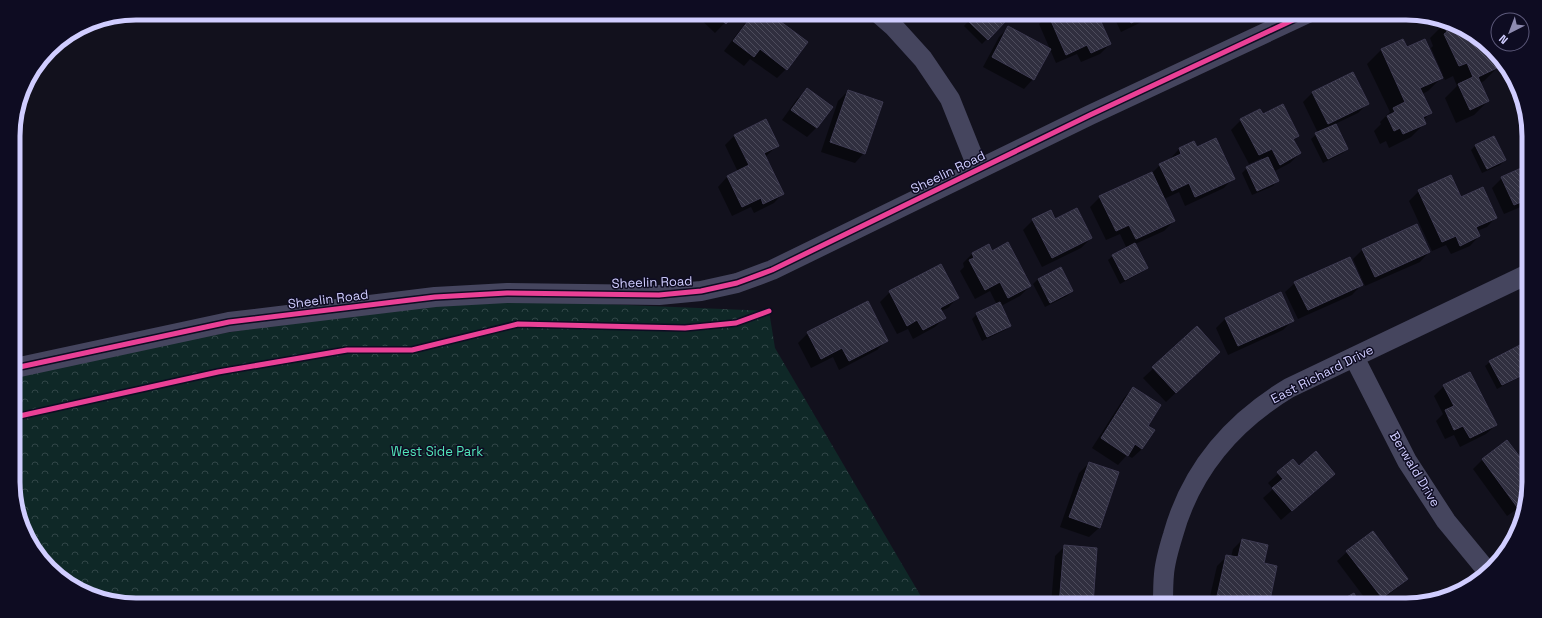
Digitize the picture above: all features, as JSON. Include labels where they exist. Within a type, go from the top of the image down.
[{"type":"street","points":[[886,20],[923,59],[950,99],[978,169]]},
{"type":"street","name":"Sheelin Road","points":[[20,367],[229,322],[435,297],[507,293],[659,295],[701,291],[737,282],[772,270],[978,169],[1293,20]]},
{"type":"street","name":"East Richard Drive","points":[[1163,598],[1164,574],[1178,515],[1188,493],[1210,457],[1235,428],[1267,401],[1288,388],[1522,277]]},
{"type":"street","name":"Berwald Drive","points":[[1354,357],[1407,461],[1446,521],[1484,567]]},
{"type":"green space","name":"West Side Park","points":[[435,297],[769,311],[775,348],[922,598],[136,598],[121,597],[98,592],[71,579],[49,559],[39,547],[26,520],[22,505],[20,482],[20,368]]},
{"type":"building","points":[[722,20],[729,20],[726,24]]},
{"type":"building","points":[[749,20],[778,20],[808,42],[787,70],[760,49],[754,57],[733,41]]},
{"type":"building","points":[[1003,20],[1005,22],[988,40],[968,21]]},
{"type":"building","points":[[1051,20],[1100,20],[1111,44],[1091,53],[1087,45],[1066,55]]},
{"type":"building","points":[[1130,20],[1137,20],[1131,23]]},
{"type":"building","points":[[1008,26],[1051,49],[1034,80],[992,57]]},
{"type":"building","points":[[1444,26],[1471,39],[1498,66],[1499,67],[1478,77],[1489,101],[1470,110],[1458,84],[1473,77],[1467,63],[1459,66],[1444,34],[1447,32]]},
{"type":"building","points":[[1403,39],[1407,47],[1425,39],[1443,78],[1420,88],[1432,113],[1423,117],[1426,124],[1403,134],[1400,128],[1394,131],[1387,116],[1395,112],[1393,108],[1405,102],[1381,49]]},
{"type":"building","points":[[1353,72],[1369,104],[1328,124],[1312,92]]},
{"type":"building","points":[[807,88],[833,107],[817,128],[791,110]]},
{"type":"building","points":[[848,90],[883,102],[865,154],[830,142]]},
{"type":"building","points":[[1283,104],[1299,136],[1293,139],[1301,153],[1280,165],[1272,149],[1259,155],[1240,119],[1260,109],[1263,114]]},
{"type":"building","points":[[766,119],[779,146],[764,153],[784,194],[763,204],[761,198],[742,207],[727,176],[749,165],[734,135]]},
{"type":"building","points":[[1336,124],[1348,149],[1328,159],[1315,133]]},
{"type":"building","points":[[1494,136],[1506,160],[1487,169],[1475,145]]},
{"type":"building","points":[[1216,138],[1235,179],[1195,197],[1189,183],[1172,191],[1159,164],[1181,154],[1179,148],[1194,141],[1197,147]]},
{"type":"building","points":[[1268,157],[1279,181],[1257,191],[1246,167]]},
{"type":"building","points":[[1522,168],[1522,202],[1514,205],[1501,177]]},
{"type":"building","points":[[1152,172],[1175,221],[1136,239],[1129,225],[1116,231],[1099,196]]},
{"type":"building","points":[[1451,175],[1461,197],[1483,187],[1497,218],[1476,227],[1480,236],[1460,246],[1456,236],[1442,242],[1418,190]]},
{"type":"building","points":[[1077,208],[1092,238],[1052,258],[1032,219],[1051,210],[1055,219]]},
{"type":"building","points":[[1417,224],[1430,252],[1375,277],[1362,249]]},
{"type":"building","points":[[1008,242],[1031,286],[1008,298],[1000,282],[985,290],[969,260],[974,258],[972,253],[989,244],[992,251]]},
{"type":"building","points":[[1135,243],[1148,268],[1125,280],[1112,255]]},
{"type":"building","points":[[1350,257],[1363,285],[1308,310],[1294,282]]},
{"type":"building","points":[[941,264],[959,298],[940,308],[946,318],[923,330],[917,320],[907,326],[889,291]]},
{"type":"building","points":[[1061,267],[1073,291],[1050,303],[1038,279]]},
{"type":"building","points":[[1281,292],[1294,321],[1238,346],[1225,318]]},
{"type":"building","points":[[868,301],[888,341],[849,361],[842,348],[821,359],[807,332]]},
{"type":"building","points":[[1000,302],[1011,326],[987,337],[976,313]]},
{"type":"building","points":[[1197,326],[1220,352],[1176,393],[1152,367]]},
{"type":"building","points":[[1520,345],[1522,349],[1522,375],[1502,385],[1489,361]]},
{"type":"building","points":[[1470,372],[1497,425],[1470,438],[1463,426],[1454,430],[1445,410],[1454,406],[1443,385]]},
{"type":"building","points":[[1133,387],[1161,405],[1148,426],[1155,430],[1142,449],[1135,444],[1128,456],[1101,438]]},
{"type":"building","points":[[1507,440],[1522,460],[1520,505],[1517,507],[1482,459]]},
{"type":"building","points":[[1316,451],[1335,474],[1292,511],[1272,488],[1283,479],[1277,472],[1293,459],[1299,466]]},
{"type":"building","points":[[1089,462],[1119,472],[1100,528],[1069,517]]},
{"type":"building","points":[[1373,531],[1408,579],[1382,598],[1346,551]]},
{"type":"building","points":[[1242,539],[1268,545],[1264,563],[1277,566],[1270,598],[1226,598],[1217,596],[1226,555],[1238,557]]},
{"type":"building","points":[[1064,545],[1097,548],[1093,598],[1060,598]]},
{"type":"building","points":[[1354,593],[1356,598],[1345,598]]},
{"type":"cycle path","points":[[20,367],[229,322],[435,297],[507,293],[659,295],[701,291],[737,283],[772,270],[1090,115],[1293,20]]},
{"type":"cycle path","points":[[20,416],[218,372],[347,350],[412,350],[518,324],[685,328],[736,323],[769,311]]}]
